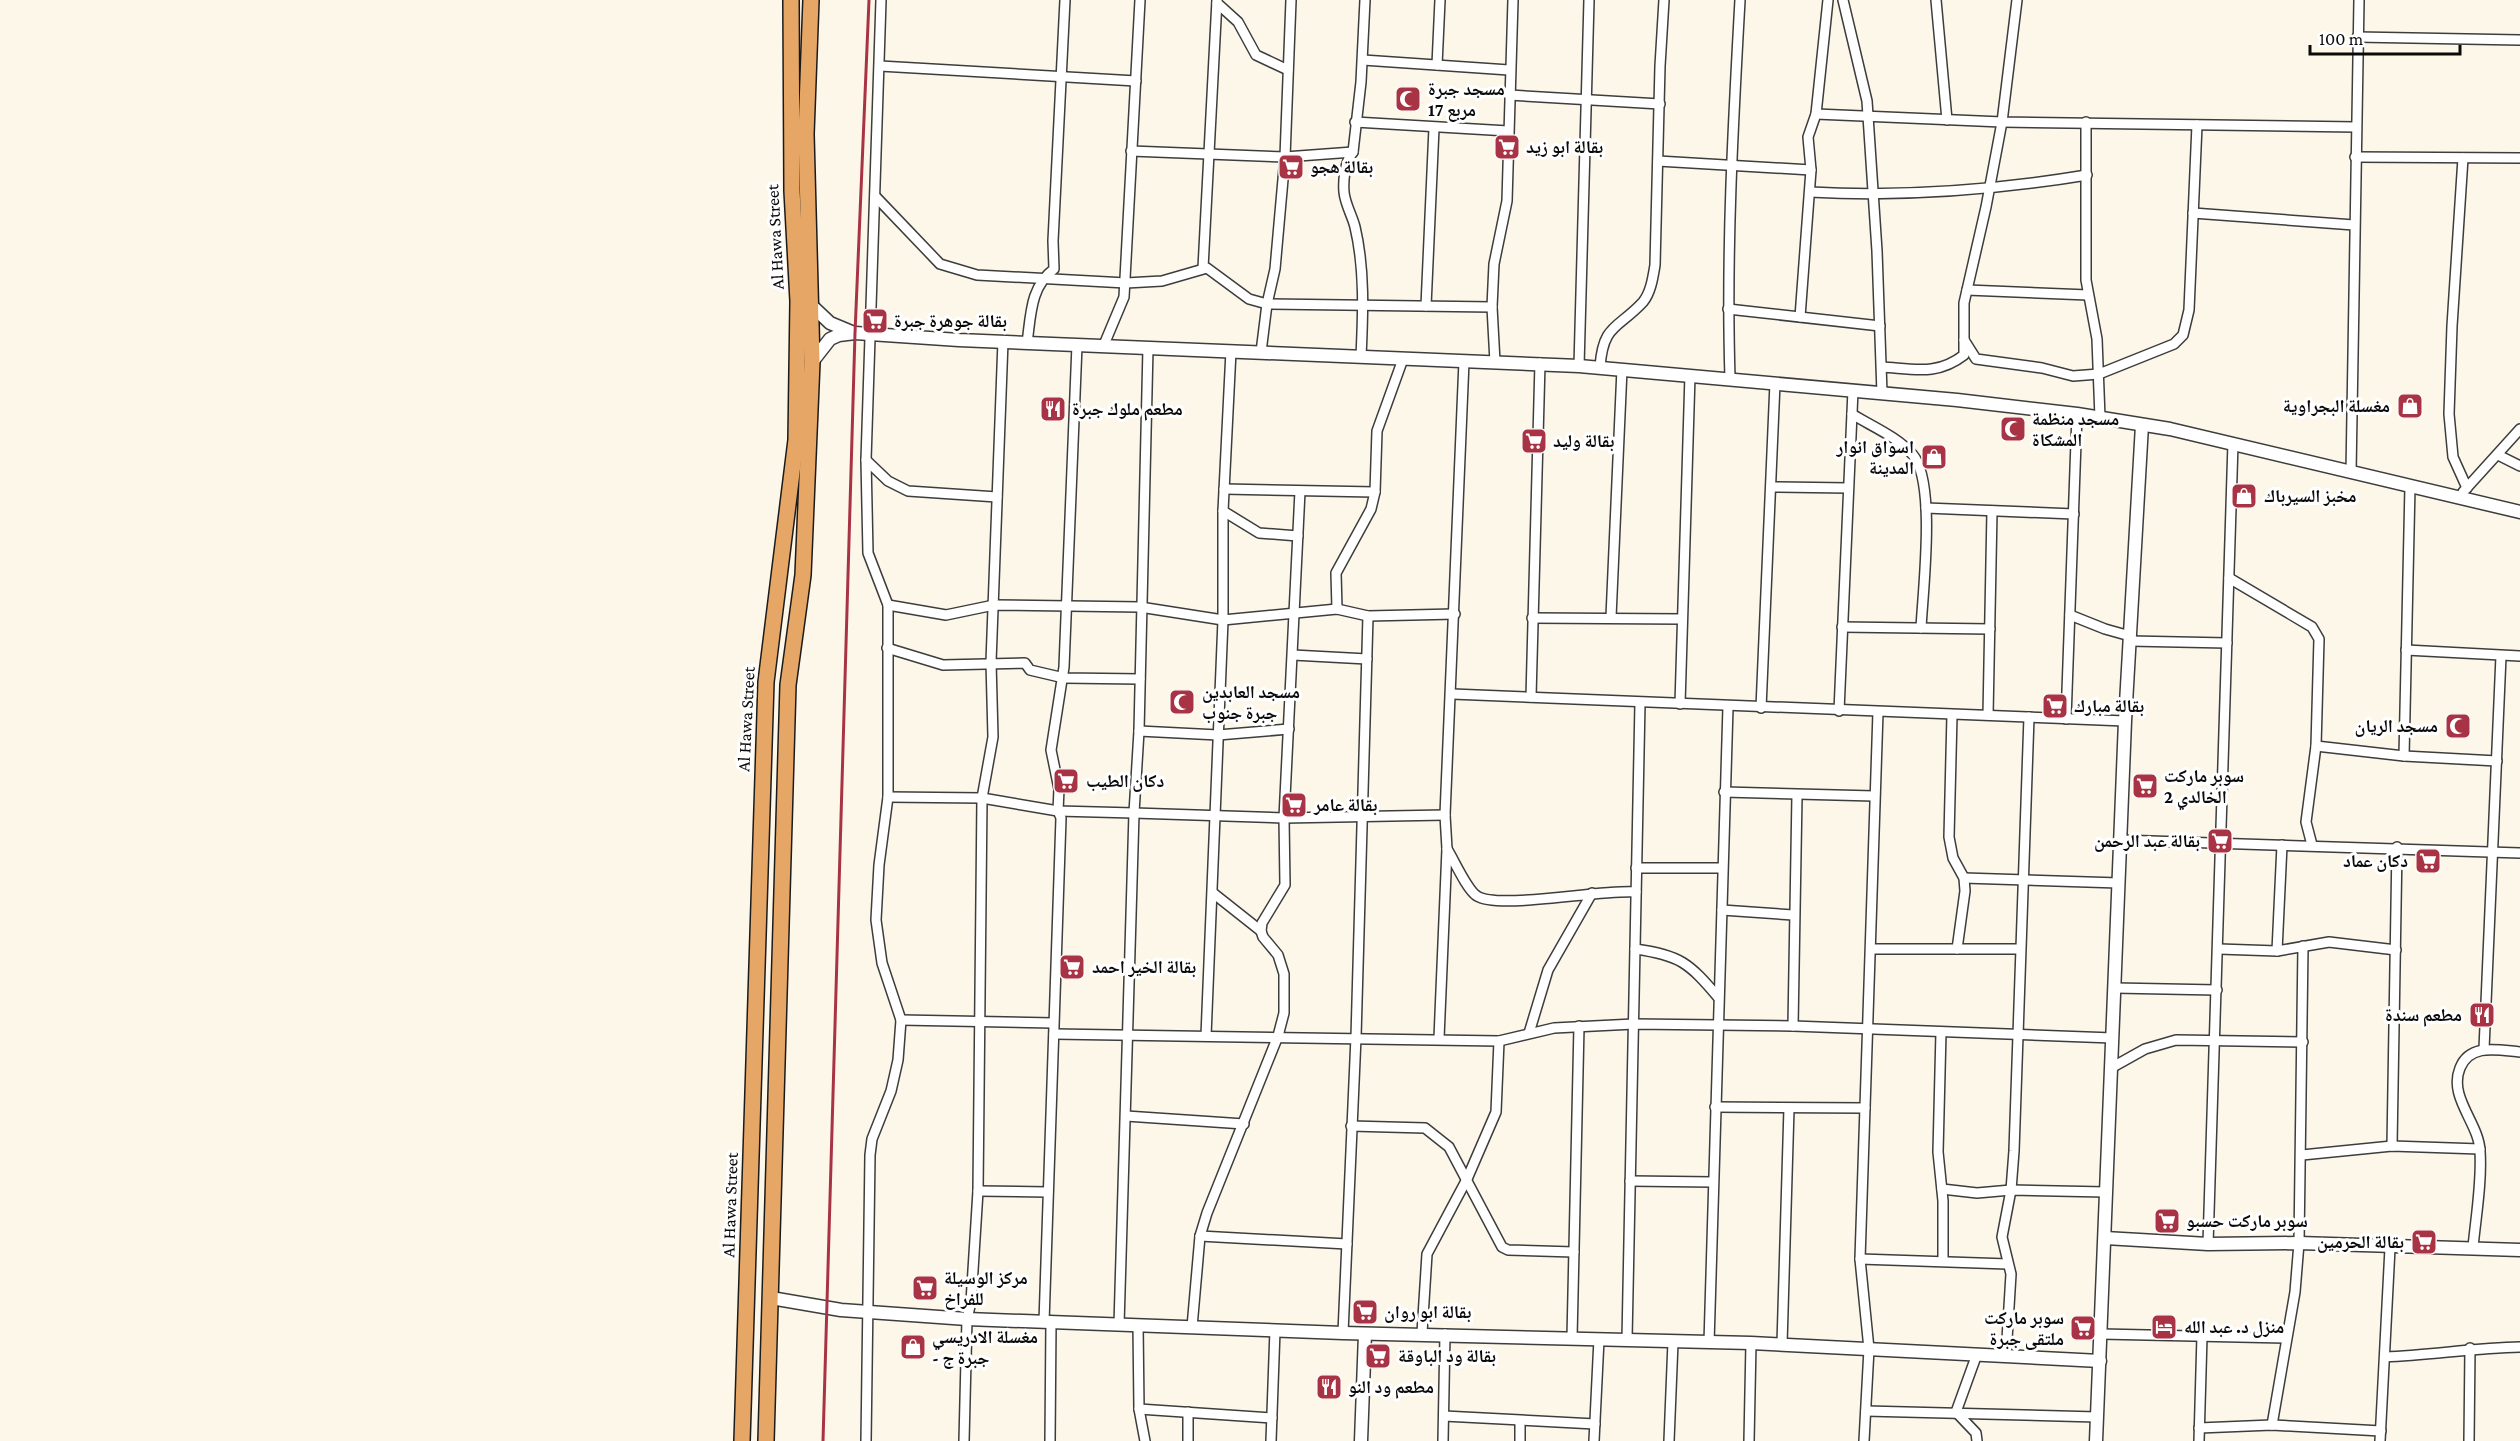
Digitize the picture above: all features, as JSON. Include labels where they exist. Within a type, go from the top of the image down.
[{"type":"highway","name":"Al Hawa Street","points":[[742,1441],[766,682],[796,440],[798,301],[792,191],[791,0]]},
{"type":"highway","name":"Al Hawa Street","points":[[766,1441],[788,685],[803,575],[812,362],[806,134],[811,0]]},
{"type":"street","points":[[866,1441],[872,1139],[891,1091],[898,1060],[901,1020],[882,963],[876,920],[879,865],[888,797],[888,605],[868,553],[866,460],[881,0]]},
{"type":"street","points":[[1027,343],[1033,299],[1041,279],[1054,269],[1053,241],[1063,78],[1065,0]]},
{"type":"street","points":[[1103,347],[1121,307],[1126,283],[1140,0]]},
{"type":"street","points":[[1261,352],[1267,304],[1275,269],[1285,157],[1291,0]]},
{"type":"street","points":[[1361,357],[1363,305],[1355,225],[1344,192],[1347,167],[1353,152],[1363,60],[1365,0]]},
{"type":"street","points":[[1437,65],[1440,0]]},
{"type":"street","points":[[1495,362],[1492,307],[1496,247],[1507,201],[1509,70],[1513,0]]},
{"type":"street","points":[[1579,366],[1589,0]]},
{"type":"street","points":[[1600,367],[1601,348],[1608,334],[1643,301],[1652,278],[1656,250],[1664,0]]},
{"type":"street","points":[[1730,378],[1728,309],[1731,166],[1740,0]]},
{"type":"street","points":[[1800,317],[1811,170],[1808,137],[1816,114],[1828,0]]},
{"type":"street","points":[[1843,0],[1864,84],[1868,118],[1874,195],[1882,393]]},
{"type":"street","points":[[1936,0],[1947,120]]},
{"type":"street","points":[[1882,367],[1944,368],[1964,355],[1967,290],[2002,122],[2017,0]]},
{"type":"street","points":[[2351,473],[2359,0]]},
{"type":"street","points":[[1217,1],[1238,22],[1257,55],[1288,70]]},
{"type":"street","points":[[1203,268],[1217,1]]},
{"type":"street","points":[[2357,37],[2520,40]]},
{"type":"street","points":[[1363,60],[1509,70]]},
{"type":"street","points":[[880,66],[1136,81]]},
{"type":"street","points":[[1509,95],[1660,104]]},
{"type":"street","points":[[1816,114],[2002,122],[2356,127]]},
{"type":"street","points":[[1355,122],[1508,131]]},
{"type":"street","points":[[2086,122],[2086,267],[2088,295],[2097,339],[2100,418]]},
{"type":"street","points":[[1964,340],[1976,359],[2042,368],[2073,376],[2099,374],[2174,344],[2183,335],[2189,310],[2197,125]]},
{"type":"street","points":[[1426,306],[1434,128]]},
{"type":"street","points":[[1131,151],[1285,157],[1353,152]]},
{"type":"street","points":[[2355,157],[2520,158]]},
{"type":"street","points":[[2463,158],[2451,326],[2449,414],[2453,458],[2463,493]]},
{"type":"street","points":[[1658,161],[1811,170]]},
{"type":"street","points":[[1810,192],[1874,195],[2039,183],[2087,175]]},
{"type":"street","points":[[875,196],[940,264],[989,278],[1126,283],[1162,281],[1203,268],[1211,270],[1249,298],[1267,304],[1492,307]]},
{"type":"street","points":[[2193,213],[2354,225]]},
{"type":"street","points":[[1967,290],[2088,295]]},
{"type":"street","points":[[812,306],[830,323],[855,333]]},
{"type":"street","points":[[1728,309],[1880,326]]},
{"type":"street","points":[[812,362],[830,339],[855,333],[1103,347],[1540,363],[1730,378],[2077,414],[2142,425],[2233,443],[2410,486],[2463,493],[2520,512]]},
{"type":"street","points":[[964,1441],[967,1319],[971,1302],[978,1191],[982,798],[993,737],[991,662],[1003,341]]},
{"type":"street","points":[[1050,1441],[1047,1322],[1048,1192],[1061,818],[1058,811],[1059,789],[1052,763],[1051,743],[1064,678],[1077,345]]},
{"type":"street","points":[[1119,1324],[1134,813],[1139,731],[1140,607],[1148,348]]},
{"type":"street","points":[[1206,1036],[1223,620],[1223,511],[1231,351]]},
{"type":"street","points":[[1337,609],[1335,582],[1339,563],[1371,509],[1375,492],[1377,431],[1403,359]]},
{"type":"street","points":[[1439,1038],[1447,849],[1445,815],[1452,694],[1464,361]]},
{"type":"street","points":[[1531,697],[1540,363]]},
{"type":"street","points":[[1611,617],[1622,369]]},
{"type":"street","points":[[1680,704],[1690,375]]},
{"type":"street","points":[[1761,708],[1775,383]]},
{"type":"street","points":[[1839,711],[1853,390]]},
{"type":"street","points":[[1852,414],[1903,446],[1914,456],[1923,474],[1926,508],[1921,628]]},
{"type":"street","points":[[2066,719],[2077,414]]},
{"type":"street","points":[[2096,1441],[2125,721],[2142,425]]},
{"type":"street","points":[[2463,493],[2520,429]]},
{"type":"street","points":[[2208,1244],[2233,443]]},
{"type":"street","points":[[2498,455],[2520,466]]},
{"type":"street","points":[[866,460],[888,481],[908,491],[997,497]]},
{"type":"street","points":[[2404,756],[2410,486]]},
{"type":"street","points":[[1771,487],[1848,488]]},
{"type":"street","points":[[1224,489],[1375,492]]},
{"type":"street","points":[[1261,931],[1262,923],[1285,885],[1284,818],[1300,491]]},
{"type":"street","points":[[1926,508],[2074,514]]},
{"type":"street","points":[[1223,511],[1259,533],[1298,536]]},
{"type":"street","points":[[1988,716],[1992,511]]},
{"type":"street","points":[[2229,578],[2316,632],[2319,639],[2316,746],[2306,822],[2312,845]]},
{"type":"street","points":[[888,605],[946,615],[994,605],[1067,604],[1140,607],[1223,620],[1337,609],[1368,616],[1455,614]]},
{"type":"street","points":[[2070,615],[2130,638],[2227,643]]},
{"type":"street","points":[[1343,1333],[1356,1037],[1368,616]]},
{"type":"street","points":[[1532,618],[1682,619]]},
{"type":"street","points":[[1842,627],[1990,629]]},
{"type":"street","points":[[887,648],[943,665],[969,667],[991,662],[1025,663],[1030,670],[1064,678],[1140,679]]},
{"type":"street","points":[[2406,650],[2520,656]]},
{"type":"street","points":[[1293,655],[1367,659]]},
{"type":"street","points":[[2484,1049],[2501,656]]},
{"type":"street","points":[[1452,694],[1728,707],[2125,721]]},
{"type":"street","points":[[1627,1339],[1640,703]]},
{"type":"street","points":[[1709,1343],[1722,910],[1721,868],[1728,707]]},
{"type":"street","points":[[1864,1441],[1869,1349],[1860,1259],[1878,712]]},
{"type":"street","points":[[1952,715],[1949,837],[1953,858],[1964,878],[1964,906],[1957,949]]},
{"type":"street","points":[[2006,1356],[2011,1287],[2002,1237],[2012,1190],[2029,717]]},
{"type":"street","points":[[1139,731],[1218,735],[1288,729]]},
{"type":"street","points":[[2316,746],[2404,756],[2497,761]]},
{"type":"street","points":[[1724,792],[1874,796]]},
{"type":"street","points":[[1793,1026],[1793,915],[1797,795]]},
{"type":"street","points":[[888,797],[982,798],[1058,811],[1284,818],[1445,815]]},
{"type":"street","points":[[2120,840],[2397,847],[2520,853]]},
{"type":"street","points":[[2277,951],[2282,845]]},
{"type":"street","points":[[2392,1146],[2397,847]]},
{"type":"street","points":[[1447,849],[1471,889],[1480,898],[1535,899],[1592,893],[1636,892]]},
{"type":"street","points":[[1636,868],[1721,868]]},
{"type":"street","points":[[1964,878],[2119,883]]},
{"type":"street","points":[[1192,1327],[1200,1236],[1215,1191],[1278,1036],[1284,1013],[1282,962],[1261,931],[1213,893]]},
{"type":"street","points":[[1529,1032],[1548,970],[1592,893]]},
{"type":"street","points":[[1722,910],[1793,915]]},
{"type":"street","points":[[2219,949],[2277,951],[2329,942],[2396,950]]},
{"type":"street","points":[[2272,1425],[2285,1338],[2295,1293],[2300,1243],[2303,946]]},
{"type":"street","points":[[1635,949],[1661,953],[1680,960],[1718,997]]},
{"type":"street","points":[[1871,949],[2019,949]]},
{"type":"street","points":[[2115,988],[2217,990]]},
{"type":"street","points":[[901,1020],[1053,1023]]},
{"type":"street","points":[[1054,1034],[1439,1038],[1499,1041],[1529,1032],[1579,1026],[1717,1024],[2113,1038]]},
{"type":"street","points":[[1572,1338],[1579,1026]]},
{"type":"street","points":[[1941,1032],[1938,1152],[1942,1189],[1943,1261]]},
{"type":"street","points":[[2111,1068],[2145,1049],[2166,1042],[2215,1040],[2303,1042]]},
{"type":"street","points":[[1422,1334],[1427,1254],[1467,1179],[1496,1112],[1499,1041]]},
{"type":"street","points":[[2473,1247],[2480,1149],[2457,1085],[2458,1071],[2464,1060],[2473,1052],[2484,1049],[2520,1052]]},
{"type":"street","points":[[1715,1107],[1865,1108]]},
{"type":"street","points":[[1782,1344],[1789,1108]]},
{"type":"street","points":[[1126,1116],[1244,1124]]},
{"type":"street","points":[[1351,1126],[1425,1128],[1449,1146],[1497,1243],[1502,1247],[1574,1252]]},
{"type":"street","points":[[2302,1155],[2392,1146],[2480,1149]]},
{"type":"street","points":[[1630,1181],[1713,1182]]},
{"type":"street","points":[[1942,1189],[1977,1194],[2012,1190],[2106,1192]]},
{"type":"street","points":[[978,1191],[1048,1192]]},
{"type":"street","points":[[1200,1236],[1347,1244]]},
{"type":"street","points":[[2105,1238],[2208,1244],[2300,1243],[2390,1248],[2473,1247],[2520,1250]]},
{"type":"street","points":[[2199,1428],[2272,1425],[2381,1436],[2390,1248]]},
{"type":"street","points":[[1860,1259],[2008,1264]]},
{"type":"street","points":[[771,1298],[870,1312],[967,1319],[1365,1334],[1445,1334],[1782,1344],[2100,1361]]},
{"type":"street","points":[[1138,1325],[1138,1409],[1145,1441]]},
{"type":"street","points":[[1271,1441],[1275,1330]]},
{"type":"street","points":[[1360,1441],[1365,1334]]},
{"type":"street","points":[[1443,1441],[1445,1334]]},
{"type":"street","points":[[2101,1334],[2285,1338]]},
{"type":"street","points":[[2199,1441],[2202,1336]]},
{"type":"street","points":[[1594,1441],[1599,1339]]},
{"type":"street","points":[[1669,1441],[1673,1342]]},
{"type":"street","points":[[1749,1441],[1750,1343]]},
{"type":"street","points":[[2385,1357],[2440,1355],[2470,1348],[2520,1347]]},
{"type":"street","points":[[2469,1441],[2470,1348]]},
{"type":"street","points":[[1956,1412],[1977,1354]]},
{"type":"street","points":[[1138,1409],[1272,1418]]},
{"type":"street","points":[[1866,1411],[2097,1417]]},
{"type":"street","points":[[1188,1412],[1188,1441]]},
{"type":"street","points":[[1956,1412],[1976,1433],[1977,1441]]},
{"type":"street","points":[[1444,1416],[1595,1424]]},
{"type":"street","points":[[1520,1421],[1520,1441]]},
{"type":"railway","points":[[823,1441],[855,333],[869,0]]},
{"type":"place","name":"مسجد جبرة مربع 17","points":[[1408,99]]},
{"type":"place","name":"بقالة ابو زيد","points":[[1507,147]]},
{"type":"place","name":"بقالة هجو","points":[[1291,167]]},
{"type":"place","name":"بقالة جوهرة جبرة","points":[[875,321]]},
{"type":"place","name":"مغسلة البجراوية","points":[[2410,406]]},
{"type":"place","name":"مطعم ملوك جبرة","points":[[1053,409]]},
{"type":"place","name":"مسجد منظمة المشكاة","points":[[2013,429]]},
{"type":"place","name":"بقالة وليد","points":[[1534,441]]},
{"type":"place","name":"اسواق انوار المدينة","points":[[1934,457]]},
{"type":"place","name":"مخبز السيرباك","points":[[2244,496]]},
{"type":"place","name":"مسجد العابدين جبرة جنوب","points":[[1182,702]]},
{"type":"place","name":"بقالة مبارك","points":[[2055,706]]},
{"type":"place","name":"مسجد الريان","points":[[2458,726]]},
{"type":"place","name":"دكان الطيب","points":[[1066,781]]},
{"type":"place","name":"سوبر ماركت الخالدي 2","points":[[2145,786]]},
{"type":"place","name":"بقالة عامر","points":[[1294,805]]},
{"type":"place","name":"بقالة عبد الرحمن","points":[[2220,841]]},
{"type":"place","name":"دكان عماد","points":[[2428,861]]},
{"type":"place","name":"بقالة الخير احمد","points":[[1072,967]]},
{"type":"place","name":"مطعم سندة","points":[[2482,1015]]},
{"type":"place","name":"سوبر ماركت حسبو","points":[[2167,1221]]},
{"type":"place","name":"بقالة الحرمين","points":[[2424,1242]]},
{"type":"place","name":"مركز الوسيلة للفراخ","points":[[925,1288]]},
{"type":"place","name":"بقالة ابو روان","points":[[1365,1312]]},
{"type":"place","name":"منزل د. عبد الله","points":[[2164,1327]]},
{"type":"place","name":"سوبر ماركت ملتقى جبرة","points":[[2083,1328]]},
{"type":"place","name":"مغسلة الادريسي - جبرة ج","points":[[913,1347]]},
{"type":"place","name":"بقالة ود الباوقة","points":[[1378,1356]]},
{"type":"place","name":"مطعم ود النو","points":[[1329,1387]]}]
